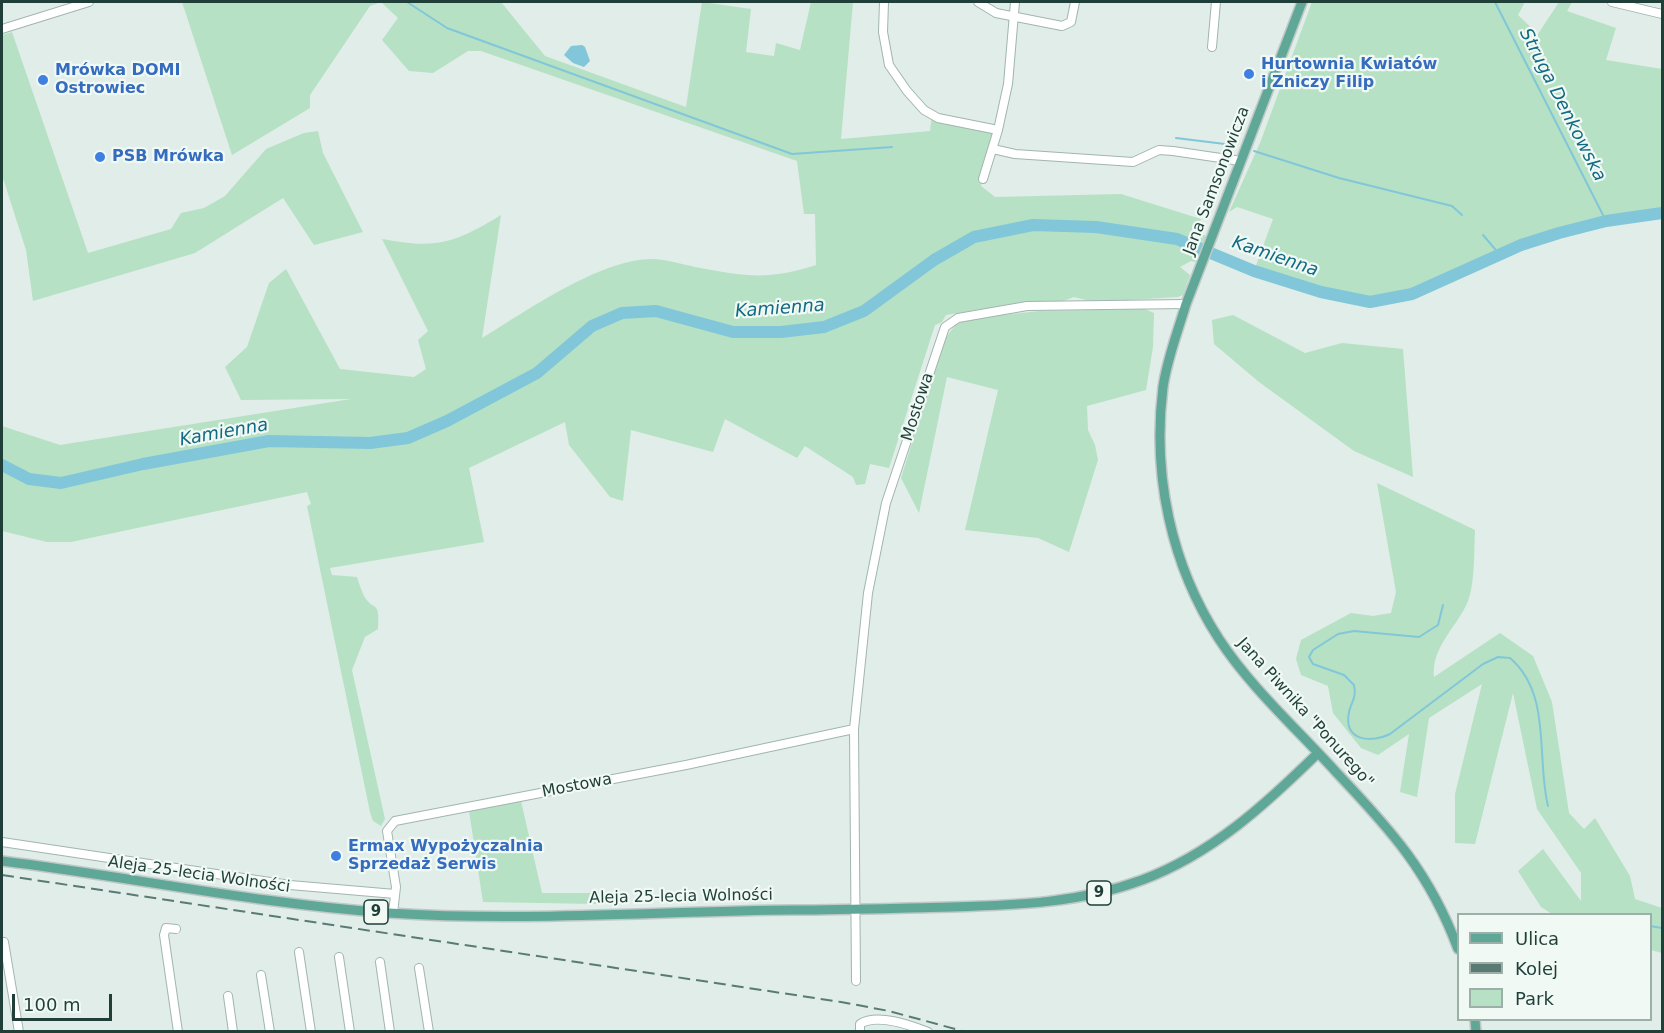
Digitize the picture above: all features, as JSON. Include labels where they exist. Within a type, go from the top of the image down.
[{"type":"main road","name":"Jana Samsonowicza","points":[[1186,304],[1302,2]]},
{"type":"main road","name":"Jana Piwnika \"Ponurego\"","points":[[1186,304],[1164,386],[1160,421],[1162,480],[1174,542],[1189,584],[1220,640],[1250,679],[1413,858],[1446,914],[1457,947]]},
{"type":"main road","name":"Aleja 25-lecia Wolności","points":[[2,861],[278,902],[393,913],[501,916],[854,910],[1060,901],[1113,890],[1145,879],[1200,852],[1243,823],[1318,753]]},
{"type":"street","points":[[2,28],[89,2]]},
{"type":"street","points":[[884,2],[883,32],[888,65],[907,92],[924,110],[938,118],[998,130]]},
{"type":"street","points":[[978,2],[996,13],[1013,18],[1068,26],[1075,2]]},
{"type":"street","points":[[983,179],[998,130],[1008,84],[1015,2]]},
{"type":"street","points":[[1212,48],[1216,2]]},
{"type":"street","points":[[1612,2],[1662,14]]},
{"type":"street","points":[[993,149],[1015,154],[1133,162],[1159,150],[1241,161]]},
{"type":"street","name":"Mostowa","points":[[856,981],[854,729],[868,593],[880,524],[945,327],[958,318],[1027,306],[1186,304]]},
{"type":"street","name":"Mostowa","points":[[393,913],[395,894],[387,831],[395,821],[686,765],[854,729]]},
{"type":"street","points":[[2,842],[291,885],[395,894]]},
{"type":"street","points":[[176,929],[166,928],[164,935],[178,1032]]},
{"type":"street","points":[[4,942],[19,1032]]},
{"type":"street","points":[[299,952],[310,1032]]},
{"type":"street","points":[[339,957],[350,1032]]},
{"type":"street","points":[[380,962],[390,1032]]},
{"type":"street","points":[[419,968],[429,1032]]},
{"type":"street","points":[[261,975],[270,1032]]},
{"type":"street","points":[[228,996],[233,1032]]},
{"type":"street","points":[[860,1028],[870,1020],[928,1032]]},
{"type":"green space","points":[[182,2],[381,2],[370,6],[310,95],[310,108],[232,155]]},
{"type":"green space","points":[[381,2],[501,2],[545,56],[686,107],[702,2],[751,9],[746,52],[774,56],[776,43],[800,50],[811,2],[853,2],[841,139],[930,131],[932,115],[998,130],[981,186],[995,197],[1121,194],[1201,219],[1196,232],[1206,236],[1195,262],[1191,261],[1180,267],[1190,275],[1183,295],[1178,297],[1094,302],[1074,297],[1063,301],[1019,303],[946,315],[942,322],[935,325],[889,468],[870,464],[865,484],[856,485],[853,477],[805,446],[797,458],[725,419],[713,452],[631,430],[623,501],[610,497],[569,445],[565,422],[469,468],[484,542],[330,568],[332,575],[357,577],[364,596],[376,607],[378,613],[378,629],[365,637],[352,670],[385,819],[381,826],[373,821],[370,812],[307,506],[311,504],[307,492],[71,542],[47,542],[2,531],[2,426],[60,445],[351,399],[241,400],[225,367],[247,347],[269,283],[286,269],[340,369],[414,377],[426,369],[418,340],[428,331],[382,239],[417,244],[444,242],[470,232],[501,215],[482,338],[588,276],[633,261],[654,259],[742,275],[784,273],[816,265],[815,214],[804,214],[797,161],[481,51],[468,51],[433,73],[409,71],[382,40],[398,18]]},
{"type":"green space","points":[[1312,2],[1525,2],[1518,15],[1538,34],[1559,2],[1572,2],[1567,11],[1616,28],[1606,60],[1662,69],[1662,213],[1573,229],[1538,239],[1424,290],[1384,300],[1368,301],[1339,297],[1254,271],[1273,219],[1237,207],[1229,212],[1260,143]]},
{"type":"green space","points":[[12,32],[88,253],[171,229],[181,213],[204,208],[225,196],[266,149],[304,133],[318,131],[323,153],[363,232],[314,245],[283,198],[195,253],[33,301],[26,250],[2,175],[2,35]]},
{"type":"green space","points":[[1145,309],[1154,313],[1153,347],[1146,390],[1087,406],[1088,430],[1095,445],[1098,460],[1069,552],[1038,538],[965,530],[998,390],[947,377],[919,513],[901,478],[944,340],[956,324],[973,318],[1040,311]]},
{"type":"green space","points":[[1233,315],[1305,353],[1342,343],[1403,349],[1413,477],[1354,451],[1259,382],[1214,344],[1212,320]]},
{"type":"green space","points":[[1377,483],[1475,530],[1474,566],[1470,594],[1464,610],[1441,646],[1434,666],[1434,677],[1500,633],[1533,656],[1552,702],[1569,813],[1584,829],[1595,818],[1630,876],[1635,899],[1662,908],[1662,953],[1652,950],[1652,913],[1550,913],[1541,907],[1518,871],[1543,849],[1581,901],[1581,873],[1537,809],[1513,693],[1475,844],[1455,843],[1455,794],[1482,684],[1429,718],[1417,797],[1400,792],[1409,734],[1378,755],[1361,748],[1333,713],[1328,686],[1301,675],[1296,659],[1301,640],[1351,613],[1373,616],[1391,613],[1396,592]]},
{"type":"green space","points":[[521,801],[542,893],[595,893],[597,904],[483,902],[469,811]]},
{"type":"water","points":[[582,45],[590,61],[584,67],[573,63],[564,55],[571,46]]},
{"type":"waterway","points":[[407,2],[447,28],[792,154],[892,147]]},
{"type":"waterway","name":"Struga Denkowska","points":[[1495,2],[1606,221]]},
{"type":"waterway","points":[[1176,138],[1233,145]]},
{"type":"waterway","points":[[1254,151],[1339,178],[1452,206],[1462,215]]},
{"type":"waterway","name":"Kamienna","points":[[2,465],[29,479],[61,483],[143,464],[269,441],[370,443],[408,438],[447,421],[537,373],[592,326],[622,313],[656,311],[733,332],[781,332],[824,327],[864,311],[934,260],[974,237],[1033,225],[1096,227],[1177,239],[1254,271],[1321,292],[1370,302],[1412,294],[1521,245],[1559,233],[1606,221],[1662,213]]},
{"type":"waterway","points":[[1483,235],[1501,256]]},
{"type":"waterway","points":[[1443,605],[1438,625],[1419,637],[1354,631],[1338,634],[1313,650],[1309,657],[1313,664],[1344,675],[1354,685],[1354,697],[1348,722],[1355,735],[1368,739],[1390,734],[1483,664],[1498,657],[1510,658],[1523,673],[1532,689],[1537,708],[1548,806]]},
{"type":"waterway","points":[[1652,926],[1662,928]]},
{"type":"railway","points":[[2,875],[841,1002],[889,1011],[966,1032]]},
{"type":"place","name":"Hurtownia Kwiatów i Zniczy Filip","points":[[1249,74]]},
{"type":"place","name":"Mrówka DOMI Ostrowiec","points":[[43,80]]},
{"type":"place","name":"PSB Mrówka","points":[[100,157]]},
{"type":"place","name":"Ermax Wypożyczalnia Sprzedaż Serwis","points":[[336,856]]}]
